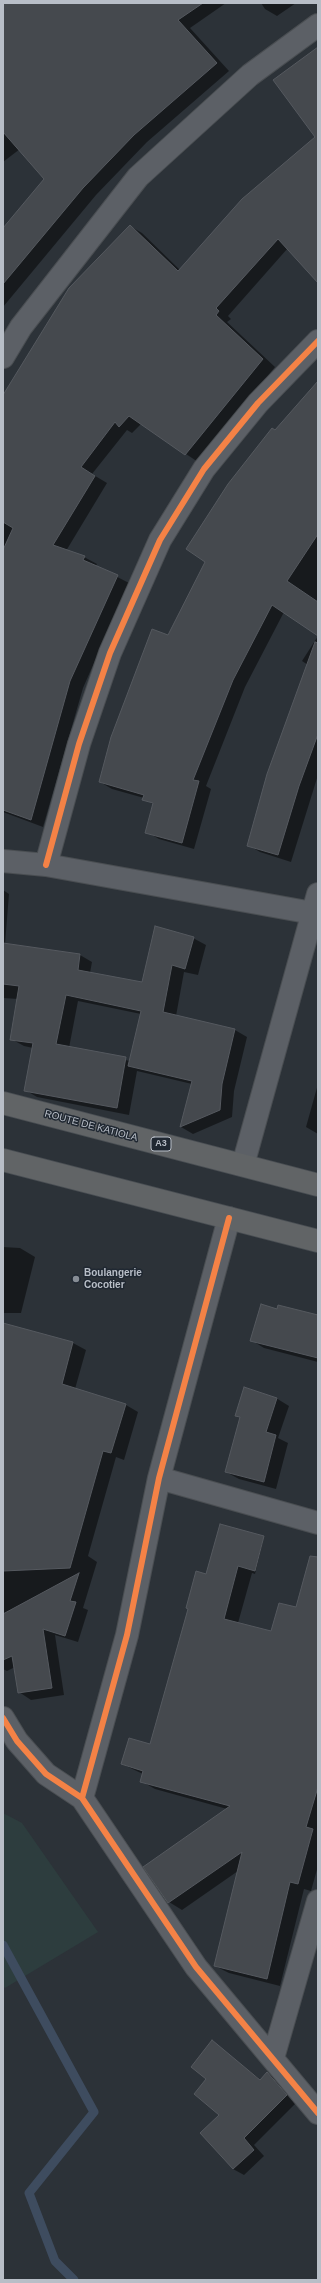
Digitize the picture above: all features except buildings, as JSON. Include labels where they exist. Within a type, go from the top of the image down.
[{"type":"highway","name":"ROUTE DE KATIOLA","points":[[3,1103],[318,1185]]},
{"type":"highway","points":[[3,1160],[318,1241]]},
{"type":"street","points":[[3,357],[21,327],[138,177],[250,75],[318,25]]},
{"type":"street","points":[[46,865],[79,744],[110,653],[160,540],[204,469],[258,403],[318,341]]},
{"type":"street","points":[[3,861],[46,865],[316,907],[243,1166]]},
{"type":"street","points":[[82,1798],[127,1635],[159,1478],[229,1218]]},
{"type":"street","points":[[159,1478],[318,1523]]},
{"type":"street","points":[[3,1718],[18,1741],[46,1774],[82,1798],[196,1967],[318,2113]]},
{"type":"street","points":[[273,2058],[318,1901]]},
{"type":"shaded area","points":[[3,1813],[22,1823],[98,1932],[5,1988],[3,1986]]},
{"type":"waterway","points":[[3,1945],[94,2112],[29,2193],[55,2261],[74,2280]]},
{"type":"cycle path","points":[[46,865],[79,744],[110,653],[160,540],[204,469],[258,403],[318,341]]},
{"type":"cycle path","points":[[82,1798],[127,1635],[159,1478],[229,1218]]},
{"type":"cycle path","points":[[3,1718],[17,1741],[46,1774],[82,1798],[196,1967],[318,2113]]},
{"type":"place","name":"Boulangerie Cocotier","points":[[76,1279]]}]
